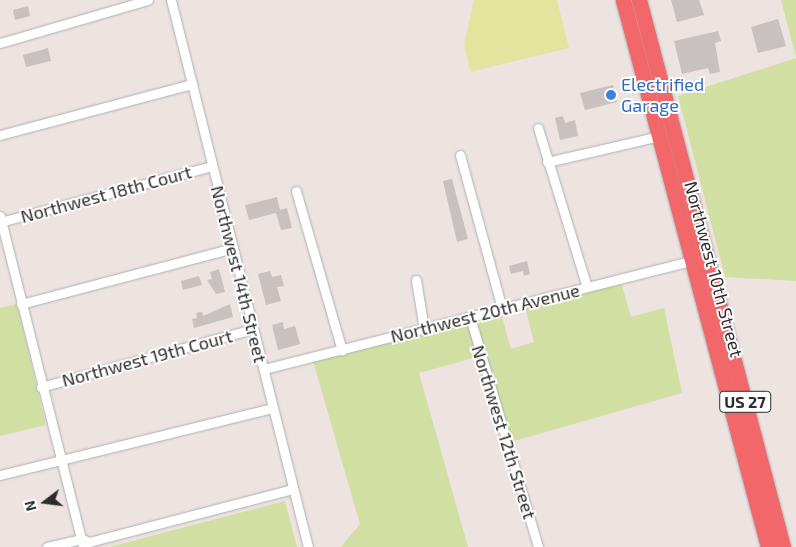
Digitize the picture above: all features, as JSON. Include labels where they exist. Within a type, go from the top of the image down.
[{"type":"highway","name":"Northwest 10th Street","points":[[623,0],[657,95],[660,136],[700,259],[760,458],[783,547]]},
{"type":"highway","name":"Northwest 10th Street","points":[[639,0],[657,95],[700,259],[740,440],[768,547]]},
{"type":"highway","points":[[740,440],[752,446],[760,458]]},
{"type":"street","points":[[0,43],[148,0]]},
{"type":"street","name":"Northwest 14th Street","points":[[171,0],[308,547]]},
{"type":"street","points":[[0,135],[192,84]]},
{"type":"street","points":[[538,128],[547,162],[564,204],[587,287]]},
{"type":"street","points":[[547,162],[660,136]]},
{"type":"street","points":[[460,156],[502,309]]},
{"type":"street","name":"Northwest 18th Court","points":[[0,220],[212,166]]},
{"type":"street","points":[[296,191],[342,350]]},
{"type":"street","points":[[0,220],[60,463],[82,543]]},
{"type":"street","points":[[21,304],[233,248]]},
{"type":"street","name":"Northwest 20th Avenue","points":[[264,370],[700,259]]},
{"type":"street","points":[[416,280],[424,329]]},
{"type":"street","name":"Northwest 12th Street","points":[[470,317],[538,547]]},
{"type":"street","name":"Northwest 19th Court","points":[[41,387],[254,330]]},
{"type":"street","points":[[0,475],[60,463],[273,408]]},
{"type":"street","points":[[47,547],[89,542],[294,489]]},
{"type":"green space","points":[[781,0],[796,0],[796,57]]},
{"type":"green space","points":[[796,58],[796,281],[725,277],[678,96]]},
{"type":"green space","points":[[621,282],[631,317],[664,308],[682,393],[511,442],[475,320],[501,313],[511,349],[534,342],[525,307]]},
{"type":"green space","points":[[17,304],[46,425],[0,436],[0,308]]},
{"type":"green space","points":[[467,322],[477,357],[419,373],[468,547],[341,547],[360,524],[313,361]]},
{"type":"green space","points":[[285,501],[297,547],[109,547]]},
{"type":"shaded area","points":[[474,0],[557,0],[569,48],[470,72],[464,43]]},
{"type":"building","points":[[671,0],[699,0],[704,15],[677,22]]},
{"type":"building","points":[[28,6],[30,16],[15,20],[13,10]]},
{"type":"building","points":[[778,19],[786,46],[758,53],[751,27]]},
{"type":"building","points":[[718,31],[721,41],[715,43],[720,72],[710,74],[708,68],[682,74],[674,41]]},
{"type":"building","points":[[48,48],[51,61],[26,67],[23,55]]},
{"type":"building","points":[[613,85],[617,102],[585,110],[580,93]]},
{"type":"building","points":[[563,116],[565,123],[575,120],[578,136],[560,140],[555,118]]},
{"type":"building","points":[[452,179],[468,239],[457,242],[443,181]]},
{"type":"building","points":[[277,197],[280,210],[287,208],[292,228],[281,230],[276,213],[249,220],[245,205]]},
{"type":"building","points":[[527,261],[530,274],[524,276],[523,271],[511,274],[509,266]]},
{"type":"building","points":[[219,269],[225,292],[216,294],[207,280],[212,279],[210,272]]},
{"type":"building","points":[[270,271],[272,277],[281,275],[284,286],[277,287],[281,301],[266,305],[258,274]]},
{"type":"building","points":[[199,276],[202,285],[183,290],[181,281]]},
{"type":"building","points":[[230,304],[233,317],[194,328],[192,319],[197,318],[196,313],[202,312],[203,316]]},
{"type":"building","points":[[283,322],[284,329],[295,326],[300,344],[278,350],[272,325]]},
{"type":"place","name":"Electrified Garage","points":[[611,95]]}]
